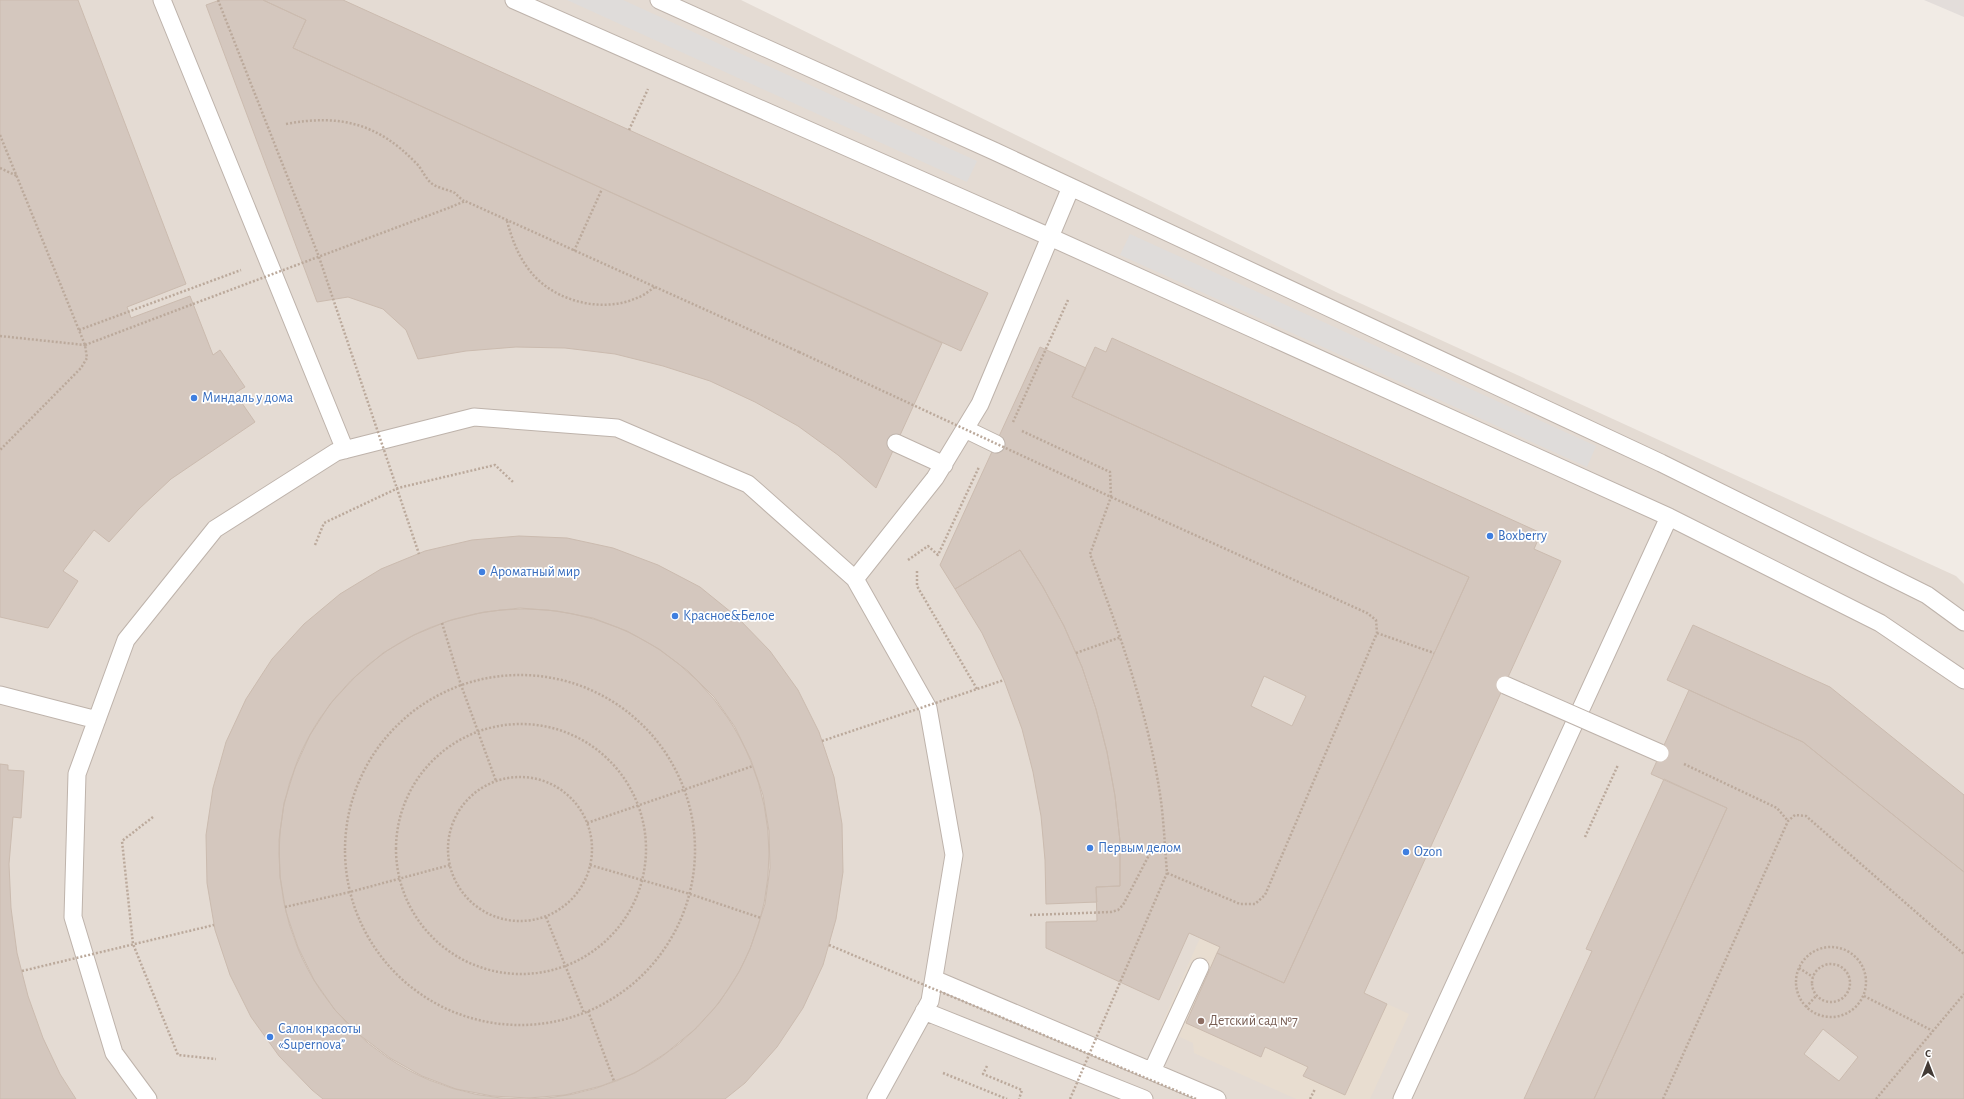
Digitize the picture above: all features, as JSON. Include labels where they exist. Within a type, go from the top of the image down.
[{"type":"lane","points":[[162,0],[345,450]]},
{"type":"lane","points":[[514,0],[1050,237],[1669,517],[1880,624],[1964,680]]},
{"type":"lane","points":[[659,0],[1071,187],[1661,462],[1927,595],[1964,622]]},
{"type":"lane","points":[[855,579],[935,478],[980,404],[1071,187]]},
{"type":"lane","points":[[148,1099],[114,1053],[73,916],[77,774],[126,640],[215,529],[336,452],[474,418],[617,428],[748,484],[855,579],[928,708],[954,855],[930,1001],[876,1099]]},
{"type":"lane","points":[[965,430],[996,444]]},
{"type":"lane","points":[[896,443],[944,465]]},
{"type":"lane","points":[[1402,1099],[1669,517]]},
{"type":"lane","points":[[1505,685],[1660,753]]},
{"type":"lane","points":[[0,695],[97,720]]},
{"type":"lane","points":[[1152,1071],[1200,967]]},
{"type":"lane","points":[[934,979],[1217,1099]]},
{"type":"lane","points":[[924,1011],[1144,1099]]},
{"type":"path","points":[[218,0],[319,256],[419,554]]},
{"type":"path","points":[[629,130],[659,64]]},
{"type":"path","points":[[286,124],[311,119],[336,120],[361,125],[382,135],[401,147],[417,164],[430,183],[455,194],[465,201],[799,352],[965,430],[1367,613],[1376,620],[1377,633],[1265,895],[1255,904],[1240,904],[1167,873]]},
{"type":"path","points":[[0,135],[85,345],[87,358],[81,368],[0,450]]},
{"type":"path","points":[[0,168],[17,177]]},
{"type":"path","points":[[574,250],[602,189]]},
{"type":"path","points":[[0,336],[85,345],[465,201]]},
{"type":"path","points":[[507,220],[515,246],[531,272],[544,285],[560,294],[579,302],[599,305],[619,303],[640,297],[655,287]]},
{"type":"path","points":[[79,330],[268,260]]},
{"type":"path","points":[[1011,426],[1068,300]]},
{"type":"path","points":[[1018,430],[1110,472],[1111,497],[1090,554],[1121,637],[1145,721],[1161,801],[1167,873],[1070,1099]]},
{"type":"path","points":[[908,560],[928,546],[938,555],[980,463]]},
{"type":"path","points":[[315,545],[324,523],[398,488],[496,465],[513,482]]},
{"type":"path","points":[[917,571],[917,586],[977,689]]},
{"type":"path","points":[[442,624],[461,685],[496,781]]},
{"type":"path","points":[[1377,633],[1434,654]]},
{"type":"path","points":[[1076,654],[1121,637]]},
{"type":"path","points":[[530,674],[561,679],[590,688],[617,703],[641,722],[661,745],[678,771],[685,790],[689,799],[695,829],[696,860],[690,894],[682,919],[668,946],[649,970],[626,990],[599,1007],[571,1018],[541,1024],[510,1025],[480,1020],[451,1011],[424,996],[399,978],[379,955],[363,928],[350,892],[345,870],[344,840],[349,809],[362,773],[373,753],[392,729],[403,719],[415,709],[441,692],[470,681],[500,675],[530,674]]},
{"type":"path","points":[[822,741],[1004,680]]},
{"type":"path","points":[[526,724],[552,728],[577,738],[599,751],[618,770],[632,792],[638,806],[642,816],[646,842],[645,868],[638,894],[626,917],[610,938],[589,954],[566,966],[541,973],[514,975],[488,970],[464,961],[442,947],[423,928],[409,907],[399,879],[395,856],[396,830],[403,805],[415,781],[431,761],[447,749],[478,732],[501,726],[526,724]]},
{"type":"path","points":[[1585,837],[1629,740]]},
{"type":"path","points":[[1660,753],[1777,808],[1788,821]]},
{"type":"path","points":[[586,823],[753,766]]},
{"type":"path","points":[[513,777],[534,778],[554,786],[570,798],[583,813],[586,823],[590,832],[591,846],[588,873],[578,891],[564,906],[546,916],[526,921],[506,920],[486,913],[470,901],[457,885],[450,866],[448,845],[452,825],[461,807],[476,792],[496,781],[513,777]]},
{"type":"path","points":[[1663,1099],[1788,821],[1796,815],[1806,816],[1964,954]]},
{"type":"path","points":[[153,817],[122,841],[133,944],[178,1055],[216,1059]]},
{"type":"path","points":[[1030,915],[1111,912],[1118,910],[1123,905],[1151,853],[1165,851]]},
{"type":"path","points":[[590,865],[690,894],[761,918]]},
{"type":"path","points":[[285,908],[450,866]]},
{"type":"path","points":[[546,916],[584,1013]]},
{"type":"path","points":[[22,970],[214,925]]},
{"type":"path","points":[[829,945],[1196,1099]]},
{"type":"path","points":[[1832,947],[1846,950],[1857,958],[1864,969],[1867,983],[1864,996],[1856,1008],[1844,1015],[1830,1017],[1817,1014],[1806,1007],[1798,995],[1796,981],[1799,968],[1807,957],[1819,949],[1832,947]]},
{"type":"path","points":[[1827,963],[1837,964],[1846,969],[1850,979],[1850,989],[1844,997],[1835,1002],[1825,1001],[1816,996],[1812,987],[1813,977],[1818,968],[1827,963]]},
{"type":"path","points":[[1799,968],[1813,977]]},
{"type":"path","points":[[1876,1099],[1964,994]]},
{"type":"path","points":[[1806,1007],[1816,996]]},
{"type":"path","points":[[1864,996],[1933,1031]]},
{"type":"path","points":[[588,1011],[614,1081]]},
{"type":"path","points":[[943,1073],[1007,1099]]},
{"type":"path","points":[[1310,1099],[1315,1089]]},
{"type":"path","points":[[1019,1099],[1022,1090]]},
{"type":"shaded area","points":[[0,0],[741,0],[1338,293],[1956,576],[1964,584],[1964,1099],[0,1099]]},
{"type":"shaded area","points":[[567,0],[623,0],[977,161],[967,182]]},
{"type":"shaded area","points":[[1924,0],[1964,0],[1964,17]]},
{"type":"shaded area","points":[[1130,234],[1596,446],[1587,467],[1120,255]]},
{"type":"shaded area","name":"Детский сад №7","points":[[1200,938],[1220,947],[1235,1034],[1308,1067],[1364,993],[1409,1014],[1370,1099],[1296,1099],[1194,1053],[1193,1043],[1160,1028]]},
{"type":"green space","points":[[572,708],[585,711],[595,718],[602,728],[605,741],[602,754],[595,764],[585,771],[572,774],[559,771],[549,764],[542,754],[539,741],[542,728],[549,718],[559,711]]},
{"type":"green space","points":[[399,772],[409,772],[418,776],[426,784],[430,793],[430,803],[426,812],[418,820],[409,824],[399,824],[390,820],[382,812],[378,803],[378,793],[382,784],[390,776]]},
{"type":"green space","points":[[520,788],[532,789],[543,793],[554,798],[563,806],[571,815],[576,826],[580,837],[580,861],[576,872],[571,883],[563,892],[554,900],[543,905],[532,909],[520,910],[508,909],[497,905],[486,900],[477,892],[469,883],[464,872],[460,861],[459,849],[460,837],[464,826],[469,815],[477,806],[486,798],[497,793],[508,789]]},
{"type":"green space","points":[[659,827],[666,830],[672,836],[675,847],[674,855],[666,864],[659,867],[651,867],[644,864],[636,855],[635,843],[638,836],[647,828]]},
{"type":"green space","points":[[614,894],[624,894],[633,898],[641,906],[645,915],[645,925],[641,934],[633,942],[624,946],[614,946],[605,942],[597,934],[593,925],[593,915],[597,906],[605,898]]},
{"type":"green space","points":[[467,931],[479,933],[489,940],[496,950],[498,962],[496,974],[489,984],[479,991],[467,993],[455,991],[445,984],[438,974],[436,962],[438,950],[445,940],[455,933]]},
{"type":"building","points":[[0,0],[78,0],[186,284],[127,307],[131,318],[190,296],[213,355],[220,350],[245,387],[235,393],[255,422],[171,479],[139,509],[109,542],[94,530],[63,571],[78,581],[48,628],[0,617]]},
{"type":"building","points":[[220,0],[263,0],[306,20],[293,48],[942,343],[876,488],[838,455],[798,426],[755,402],[710,381],[663,366],[615,354],[565,348],[516,347],[466,351],[418,359],[406,330],[383,309],[348,297],[317,302],[206,5]]},
{"type":"building","points":[[263,0],[343,0],[988,293],[961,351],[293,48],[306,20]]},
{"type":"building","points":[[1112,338],[1541,533],[1534,549],[1561,561],[1364,993],[1387,1004],[1345,1095],[1303,1076],[1308,1067],[1265,1047],[1261,1057],[1186,1023],[1217,953],[1284,983],[1469,577],[1072,397],[1095,347],[1106,352]]},
{"type":"building","points":[[1040,347],[1086,368],[1072,397],[1469,577],[1284,983],[1217,953],[1220,947],[1189,933],[1159,1000],[1046,948],[1046,922],[1097,921],[1096,887],[1120,886],[1120,841],[1115,796],[1107,752],[1096,709],[1082,667],[1064,626],[1043,587],[1020,550],[955,589],[940,565]]},
{"type":"building","points":[[519,536],[567,538],[613,548],[658,565],[700,587],[737,617],[770,651],[798,690],[819,732],[834,777],[842,824],[843,872],[836,919],[823,965],[803,1008],[777,1047],[745,1083],[725,1099],[323,1099],[312,1090],[279,1056],[251,1017],[230,975],[215,930],[207,883],[206,835],[213,788],[226,742],[246,699],[272,659],[304,624],[340,594],[381,569],[425,551],[472,540]],"holes":[[[520,608],[557,611],[593,618],[627,631],[659,649],[688,671],[714,697],[735,727],[751,760],[763,795],[769,831],[770,868],[765,904],[750,949],[739,972],[719,1003],[694,1030],[666,1053],[635,1073],[601,1086],[565,1095],[529,1098],[492,1096],[456,1089],[422,1076],[390,1058],[361,1036],[335,1010],[314,980],[298,947],[286,912],[280,876],[279,840],[284,803],[295,768],[310,735],[330,704],[355,677],[383,653],[414,635],[448,621],[484,612]]]},
{"type":"building","points":[[1020,550],[1043,587],[1064,626],[1082,667],[1096,709],[1107,752],[1115,796],[1120,841],[1120,886],[1096,887],[1097,902],[1046,904],[1045,860],[1041,816],[1033,772],[1022,729],[1004,680],[982,633],[955,589]]},
{"type":"building","points":[[524,609],[548,610],[572,614],[618,628],[660,650],[697,681],[728,718],[750,760],[764,806],[768,830],[768,878],[764,902],[750,948],[728,990],[697,1027],[660,1058],[618,1080],[572,1094],[548,1098],[524,1099],[500,1098],[476,1094],[430,1080],[388,1058],[351,1027],[320,990],[298,948],[284,902],[280,878],[279,854],[280,830],[284,806],[298,760],[320,718],[351,681],[388,650],[430,628],[476,614],[500,610]]},
{"type":"building","points":[[1693,625],[1830,687],[1964,795],[1964,872],[1803,742],[1667,680]]},
{"type":"building","points":[[1264,676],[1306,696],[1292,726],[1251,706]]},
{"type":"building","points":[[1689,690],[1803,742],[1964,872],[1964,1099],[1594,1099],[1727,808],[1651,774]]},
{"type":"building","points":[[0,764],[8,765],[8,770],[24,771],[21,818],[13,817],[9,864],[11,908],[17,953],[28,996],[43,1038],[60,1074],[76,1099],[0,1099]]},
{"type":"building","points":[[1664,779],[1727,808],[1594,1099],[1524,1099],[1592,951],[1586,949]]},
{"type":"building","points":[[1823,1029],[1858,1057],[1839,1081],[1804,1054]]},
{"type":"place","name":"Миндаль у дома","points":[[194,398]]},
{"type":"place","name":"Boxberry","points":[[1490,536]]},
{"type":"place","name":"Ароматный мир","points":[[482,572]]},
{"type":"place","name":"Красное&Белое","points":[[675,616]]},
{"type":"place","name":"Первым делом","points":[[1090,848]]},
{"type":"place","name":"Ozon","points":[[1406,852]]},
{"type":"place","name":"Детский сад №7","points":[[1201,1021]]},
{"type":"place","name":"Салон красоты «Supernova”","points":[[270,1037]]}]
